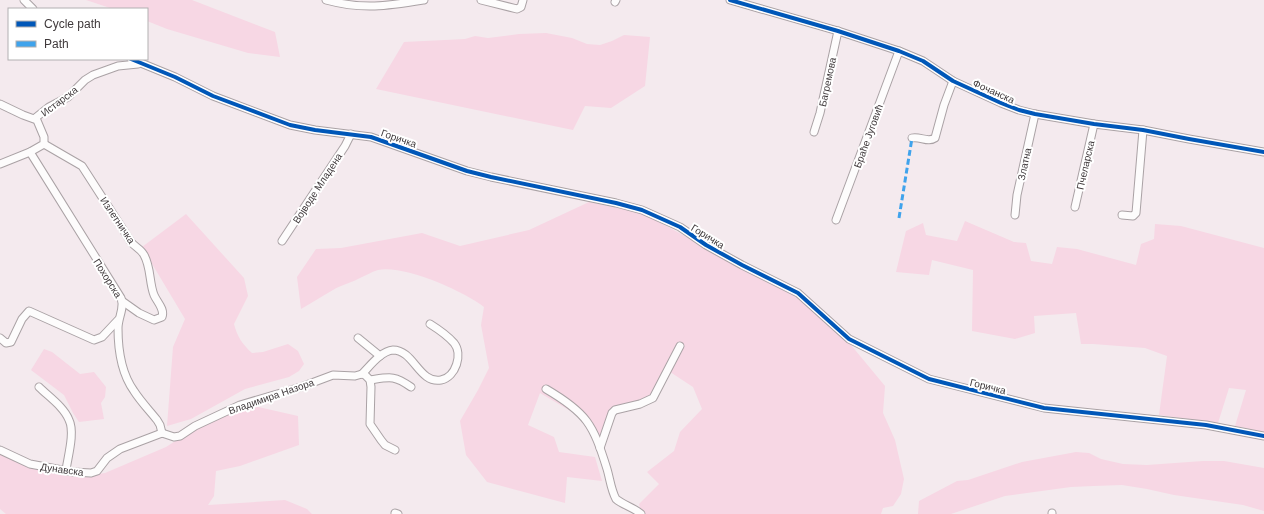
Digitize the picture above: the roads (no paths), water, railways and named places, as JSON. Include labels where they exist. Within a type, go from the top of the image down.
[{"type":"street","points":[[24,0],[32,8]]},
{"type":"street","points":[[326,0],[352,6],[370,7],[424,0]]},
{"type":"street","points":[[482,0],[516,9],[521,7],[523,0]]},
{"type":"street","name":"Фочанска","points":[[730,0],[899,50],[923,61],[953,81],[1001,103],[1035,114],[1094,124],[1143,130],[1264,152]]},
{"type":"street","name":"Багремова","points":[[814,132],[820,114],[838,31]]},
{"type":"street","name":"Браће Југовић","points":[[836,220],[899,50]]},
{"type":"street","name":"Горичка","points":[[133,60],[175,77],[213,96],[273,119],[303,128],[371,137],[454,167],[491,177],[599,199],[642,210],[680,227],[691,236],[742,265],[798,293],[829,320],[845,337],[929,379],[1044,408],[1206,425],[1264,436]]},
{"type":"street","name":"Истарска","points":[[0,104],[22,115],[36,118],[49,107],[72,94],[93,74],[118,66],[140,64]]},
{"type":"street","points":[[912,138],[917,137],[929,140],[935,138],[944,105],[953,81]]},
{"type":"street","name":"Златна","points":[[1015,215],[1017,195],[1035,114]]},
{"type":"street","points":[[0,164],[30,152],[44,144],[44,137],[36,118]]},
{"type":"street","name":"Пчеларска","points":[[1075,207],[1094,124]]},
{"type":"street","points":[[1122,215],[1133,216],[1136,213],[1143,130]]},
{"type":"street","name":"Војводе Младена","points":[[282,241],[345,146],[351,134]]},
{"type":"street","name":"Излетничка","points":[[44,144],[82,166],[131,242],[140,249],[145,256],[149,269],[150,282],[164,314],[162,317],[154,320],[139,313],[122,300]]},
{"type":"street","name":"Похорска","points":[[30,152],[122,300],[118,320],[120,352],[126,378],[134,392],[158,420],[162,433]]},
{"type":"street","points":[[0,338],[6,343],[10,342],[22,319],[29,311],[94,340],[102,337],[118,320]]},
{"type":"street","points":[[395,450],[385,445],[370,424],[369,420],[372,395],[370,380],[362,374],[380,356],[387,352],[398,351],[408,357],[429,378],[437,380],[449,376],[455,369],[458,352],[449,338],[430,324]]},
{"type":"street","points":[[358,338],[380,356]]},
{"type":"street","points":[[600,448],[612,413],[616,410],[640,404],[654,398],[680,346]]},
{"type":"street","name":"Владимира Назора","points":[[162,433],[177,437],[201,423],[240,405],[301,387],[333,375],[355,376],[362,374]]},
{"type":"street","points":[[370,380],[390,377],[411,387]]},
{"type":"street","points":[[39,387],[63,410],[70,420],[71,430],[66,470]]},
{"type":"street","points":[[546,389],[574,406],[582,414],[592,428],[616,499],[641,514]]},
{"type":"street","name":"Дунавска","points":[[0,450],[30,464],[91,473],[97,471],[107,458],[116,452],[162,433]]}]
